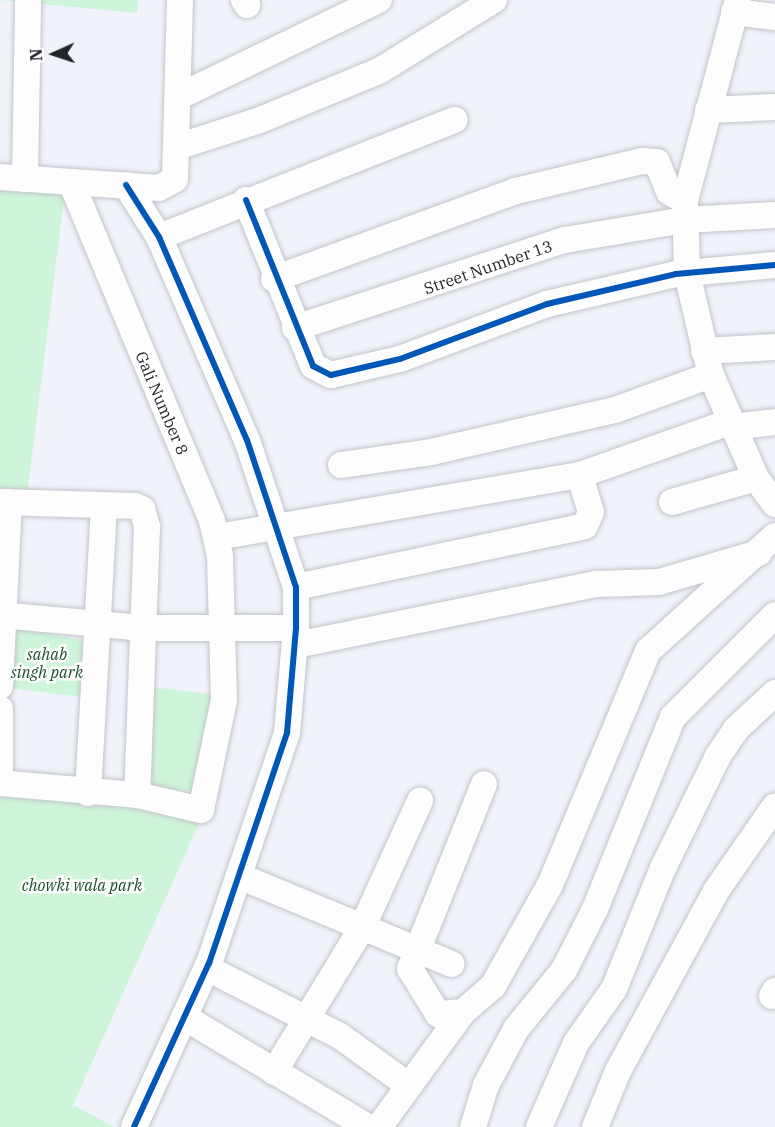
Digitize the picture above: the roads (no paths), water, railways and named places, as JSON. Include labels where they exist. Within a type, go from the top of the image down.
[{"type":"street","points":[[28,0],[12,178],[71,183],[168,186],[175,179],[180,96],[180,0]]},
{"type":"street","points":[[180,96],[379,0]]},
{"type":"street","points":[[177,147],[260,120],[379,71],[486,2]]},
{"type":"street","points":[[672,502],[768,491],[731,424],[711,375],[687,273],[685,211],[708,110],[736,6],[775,17]]},
{"type":"street","points":[[708,110],[775,107]]},
{"type":"street","points":[[159,237],[246,200],[455,120]]},
{"type":"street","points":[[274,279],[516,191],[642,161],[657,162],[669,192],[685,211]]},
{"type":"street","name":"Gali Number 8","points":[[71,183],[217,537],[223,631],[224,700],[201,810],[137,795]]},
{"type":"street","points":[[126,185],[159,237],[247,440],[296,587],[296,636],[287,733],[207,968],[134,1127]]},
{"type":"street","points":[[246,200],[274,279],[313,366],[331,375],[400,359],[547,304],[687,273],[775,265]]},
{"type":"street","name":"Street Number 13","points":[[295,328],[565,240],[685,211],[775,215]]},
{"type":"street","points":[[704,351],[775,347]]},
{"type":"street","points":[[341,465],[431,452],[603,412],[711,375]]},
{"type":"street","points":[[217,537],[276,529],[580,475],[731,424],[775,422]]},
{"type":"street","points":[[296,587],[585,526],[591,512],[580,475]]},
{"type":"street","points":[[0,686],[4,502],[135,506],[147,516],[137,795],[88,793],[0,783],[0,709]]},
{"type":"street","points":[[88,793],[104,505]]},
{"type":"street","points":[[1,615],[98,626],[296,636],[597,584],[659,582],[767,544]]},
{"type":"street","points":[[378,1127],[463,1012],[493,986],[550,885],[648,651],[767,544]]},
{"type":"street","points":[[473,1127],[486,1085],[516,1029],[564,970],[595,909],[673,717],[775,615]]},
{"type":"street","points":[[539,1127],[576,1043],[614,989],[663,868],[718,756],[736,729],[775,693]]},
{"type":"street","points":[[463,1012],[438,1014],[410,969],[415,950],[484,784]]},
{"type":"street","points":[[274,1072],[362,927],[420,801]]},
{"type":"street","points":[[595,1127],[618,1071],[716,891],[775,806]]},
{"type":"street","points":[[239,876],[451,964]]},
{"type":"street","points":[[207,968],[307,1019],[409,1086]]},
{"type":"street","points":[[184,1017],[368,1127]]},
{"type":"park label","name":"sahab singh park","points":[[47,663]]},
{"type":"park label","name":"chowki wala park","points":[[82,885]]}]
